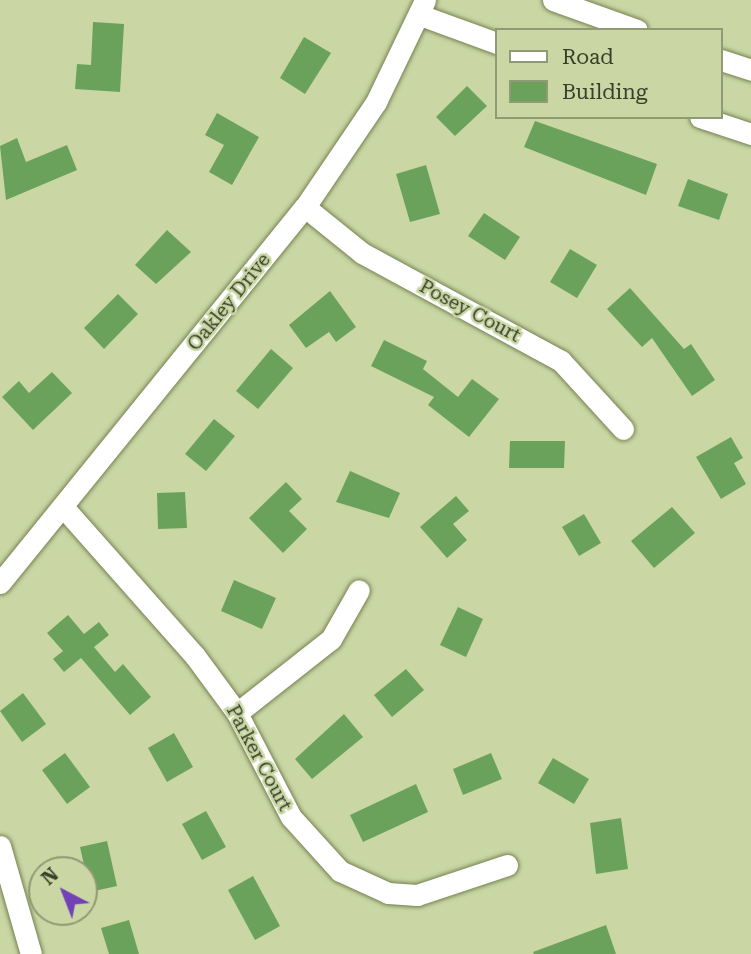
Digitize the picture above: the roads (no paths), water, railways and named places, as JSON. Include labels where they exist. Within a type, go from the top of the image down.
[{"type":"street","points":[[553,0],[631,28]]},
{"type":"street","points":[[423,8],[496,43]]},
{"type":"street","name":"Oakley Drive","points":[[0,583],[64,508],[305,207],[376,102],[423,8]]},
{"type":"street","points":[[723,61],[751,70]]},
{"type":"street","points":[[707,119],[751,134]]},
{"type":"street","name":"Posey Court","points":[[305,207],[362,253],[561,361],[623,429]]},
{"type":"street","name":"Parker Court","points":[[64,508],[159,609],[237,713],[291,817],[355,880],[416,895],[507,865]]},
{"type":"street","points":[[237,713],[331,639],[359,590]]},
{"type":"street","points":[[0,846],[31,954]]}]
